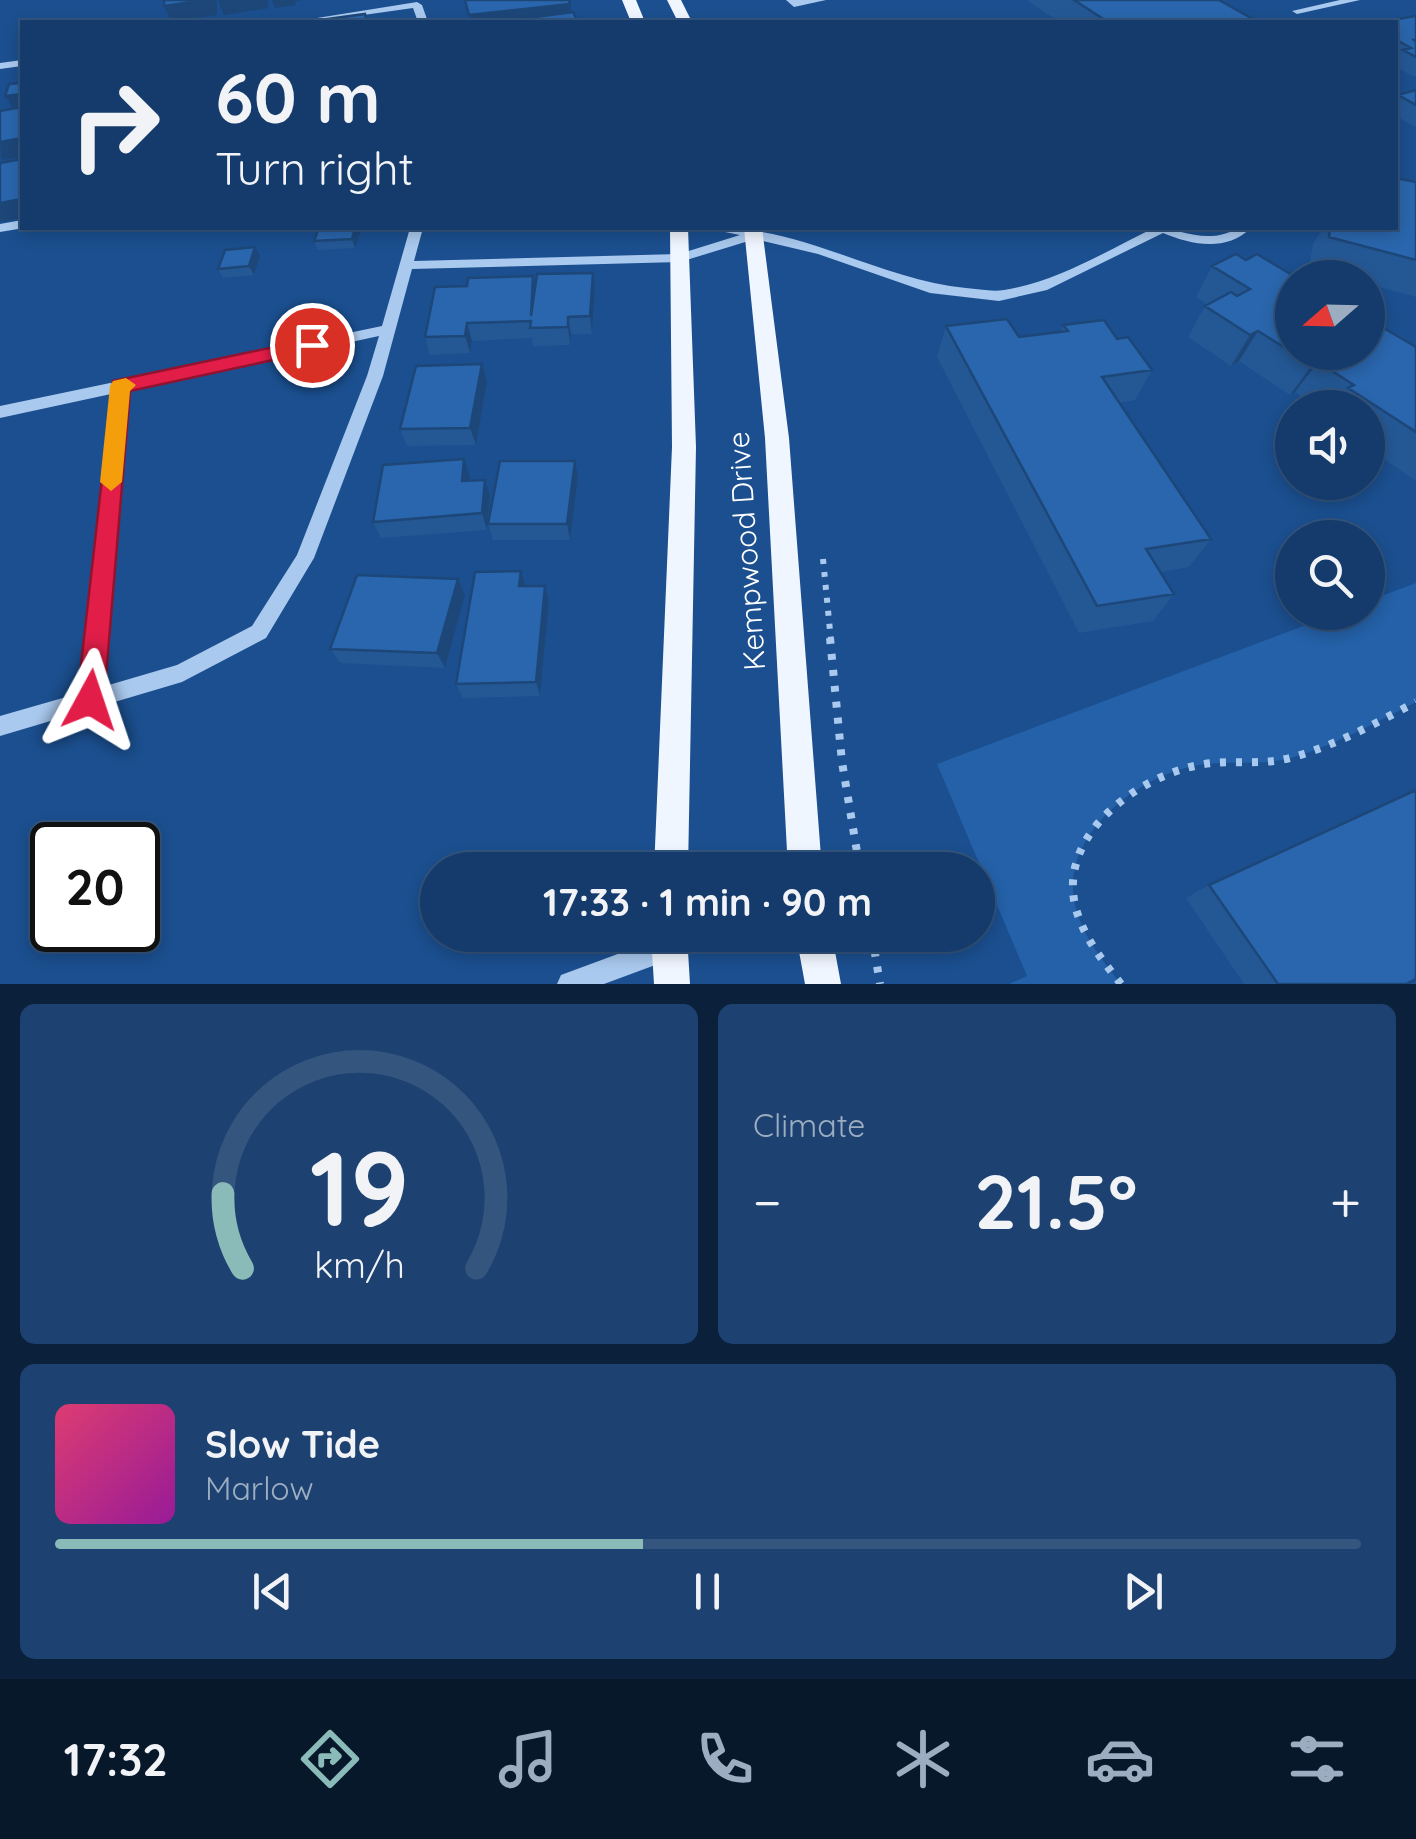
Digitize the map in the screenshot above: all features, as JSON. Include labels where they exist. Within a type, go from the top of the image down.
[{"type":"main road","name":"Kempwood Drive","points":[[672,852],[684,448],[680,230]]},
{"type":"main road","name":"Kempwood Drive","points":[[753,232],[778,438],[804,852]]},
{"type":"main road","points":[[669,952],[672,984]]},
{"type":"main road","points":[[817,952],[823,984]]},
{"type":"street","points":[[790,0],[794,4],[821,0]]},
{"type":"street","points":[[1297,11],[1355,0]]},
{"type":"street","points":[[311,20],[417,5],[422,20]]},
{"type":"street","points":[[0,726],[182,672],[259,632],[305,558],[376,376],[415,230]]},
{"type":"street","points":[[406,265],[680,258],[753,232],[930,289],[999,296],[1042,286],[1158,230]]},
{"type":"street","points":[[1169,230],[1204,240],[1236,235],[1242,230]]},
{"type":"street","points":[[0,412],[388,329]]},
{"type":"street","points":[[90,700],[120,386]]},
{"type":"street","points":[[570,984],[643,952]]},
{"type":"path","points":[[1121,984],[1088,941],[1073,890],[1081,845],[1112,809],[1155,780],[1196,766],[1286,760],[1341,741],[1416,702]]},
{"type":"path","points":[[875,952],[880,984]]},
{"type":"shaded area","points":[[1416,583],[1416,702],[1339,740],[1291,758],[1199,765],[1155,779],[1134,792],[1097,825],[1084,845],[1075,867],[1073,890],[1084,929],[1121,984],[1009,984],[1027,976],[995,901],[995,852],[974,852],[937,764],[1293,630],[1385,630],[1385,595]]},
{"type":"building","points":[[164,0],[206,0],[164,6]]},
{"type":"building","points":[[465,0],[569,0],[570,4],[469,15]]},
{"type":"building","points":[[1074,0],[1219,0],[1254,20],[1105,20]]},
{"type":"building","points":[[573,12],[577,20],[530,20]]},
{"type":"building","points":[[365,14],[366,20],[327,20]]},
{"type":"building","points":[[1416,17],[1416,57],[1403,50],[1411,48],[1398,41],[1398,20],[1392,20]]},
{"type":"building","points":[[20,83],[20,94],[5,96],[9,84]]},
{"type":"building","points":[[1416,90],[1416,105],[1398,95]]},
{"type":"building","points":[[20,107],[20,138],[0,142],[0,111]]},
{"type":"building","points":[[20,159],[20,199],[0,203],[0,163]]},
{"type":"building","points":[[1398,179],[1416,182],[1416,260],[1329,237],[1330,230],[1398,230]]},
{"type":"building","points":[[318,230],[354,230],[352,239],[314,241]]},
{"type":"building","points":[[255,247],[249,266],[218,269],[225,250]]},
{"type":"building","points":[[1236,254],[1246,260],[1257,254],[1275,265],[1275,342],[1258,331],[1250,335],[1205,306],[1231,292],[1237,296],[1250,289],[1212,266]]},
{"type":"building","points":[[593,273],[590,316],[568,317],[568,327],[530,328],[531,321],[467,323],[465,336],[425,337],[435,287],[467,286],[468,278],[533,276],[531,316],[537,274]]},
{"type":"building","points":[[1007,319],[1019,337],[1068,331],[1063,325],[1104,320],[1117,339],[1128,337],[1152,370],[1102,377],[1211,539],[1146,549],[1174,594],[1097,606],[946,326]]},
{"type":"building","points":[[1385,329],[1416,347],[1416,432],[1385,412],[1385,390],[1348,388],[1354,385],[1331,370],[1385,370]]},
{"type":"building","points":[[482,364],[470,428],[400,429],[416,366]]},
{"type":"building","points":[[464,459],[462,481],[485,480],[482,513],[373,522],[383,465]]},
{"type":"building","points":[[500,461],[575,461],[567,524],[488,524]]},
{"type":"building","points":[[521,571],[519,586],[545,586],[536,682],[456,684],[475,572]]},
{"type":"building","points":[[357,575],[458,579],[437,653],[330,649]]},
{"type":"building","points":[[1416,790],[1416,979],[1406,984],[1278,984],[1209,885]]},
{"type":"slow traffic","points":[[111,482],[120,386],[126,385]]},
{"type":"route","points":[[90,700],[120,386],[312,345]]}]
